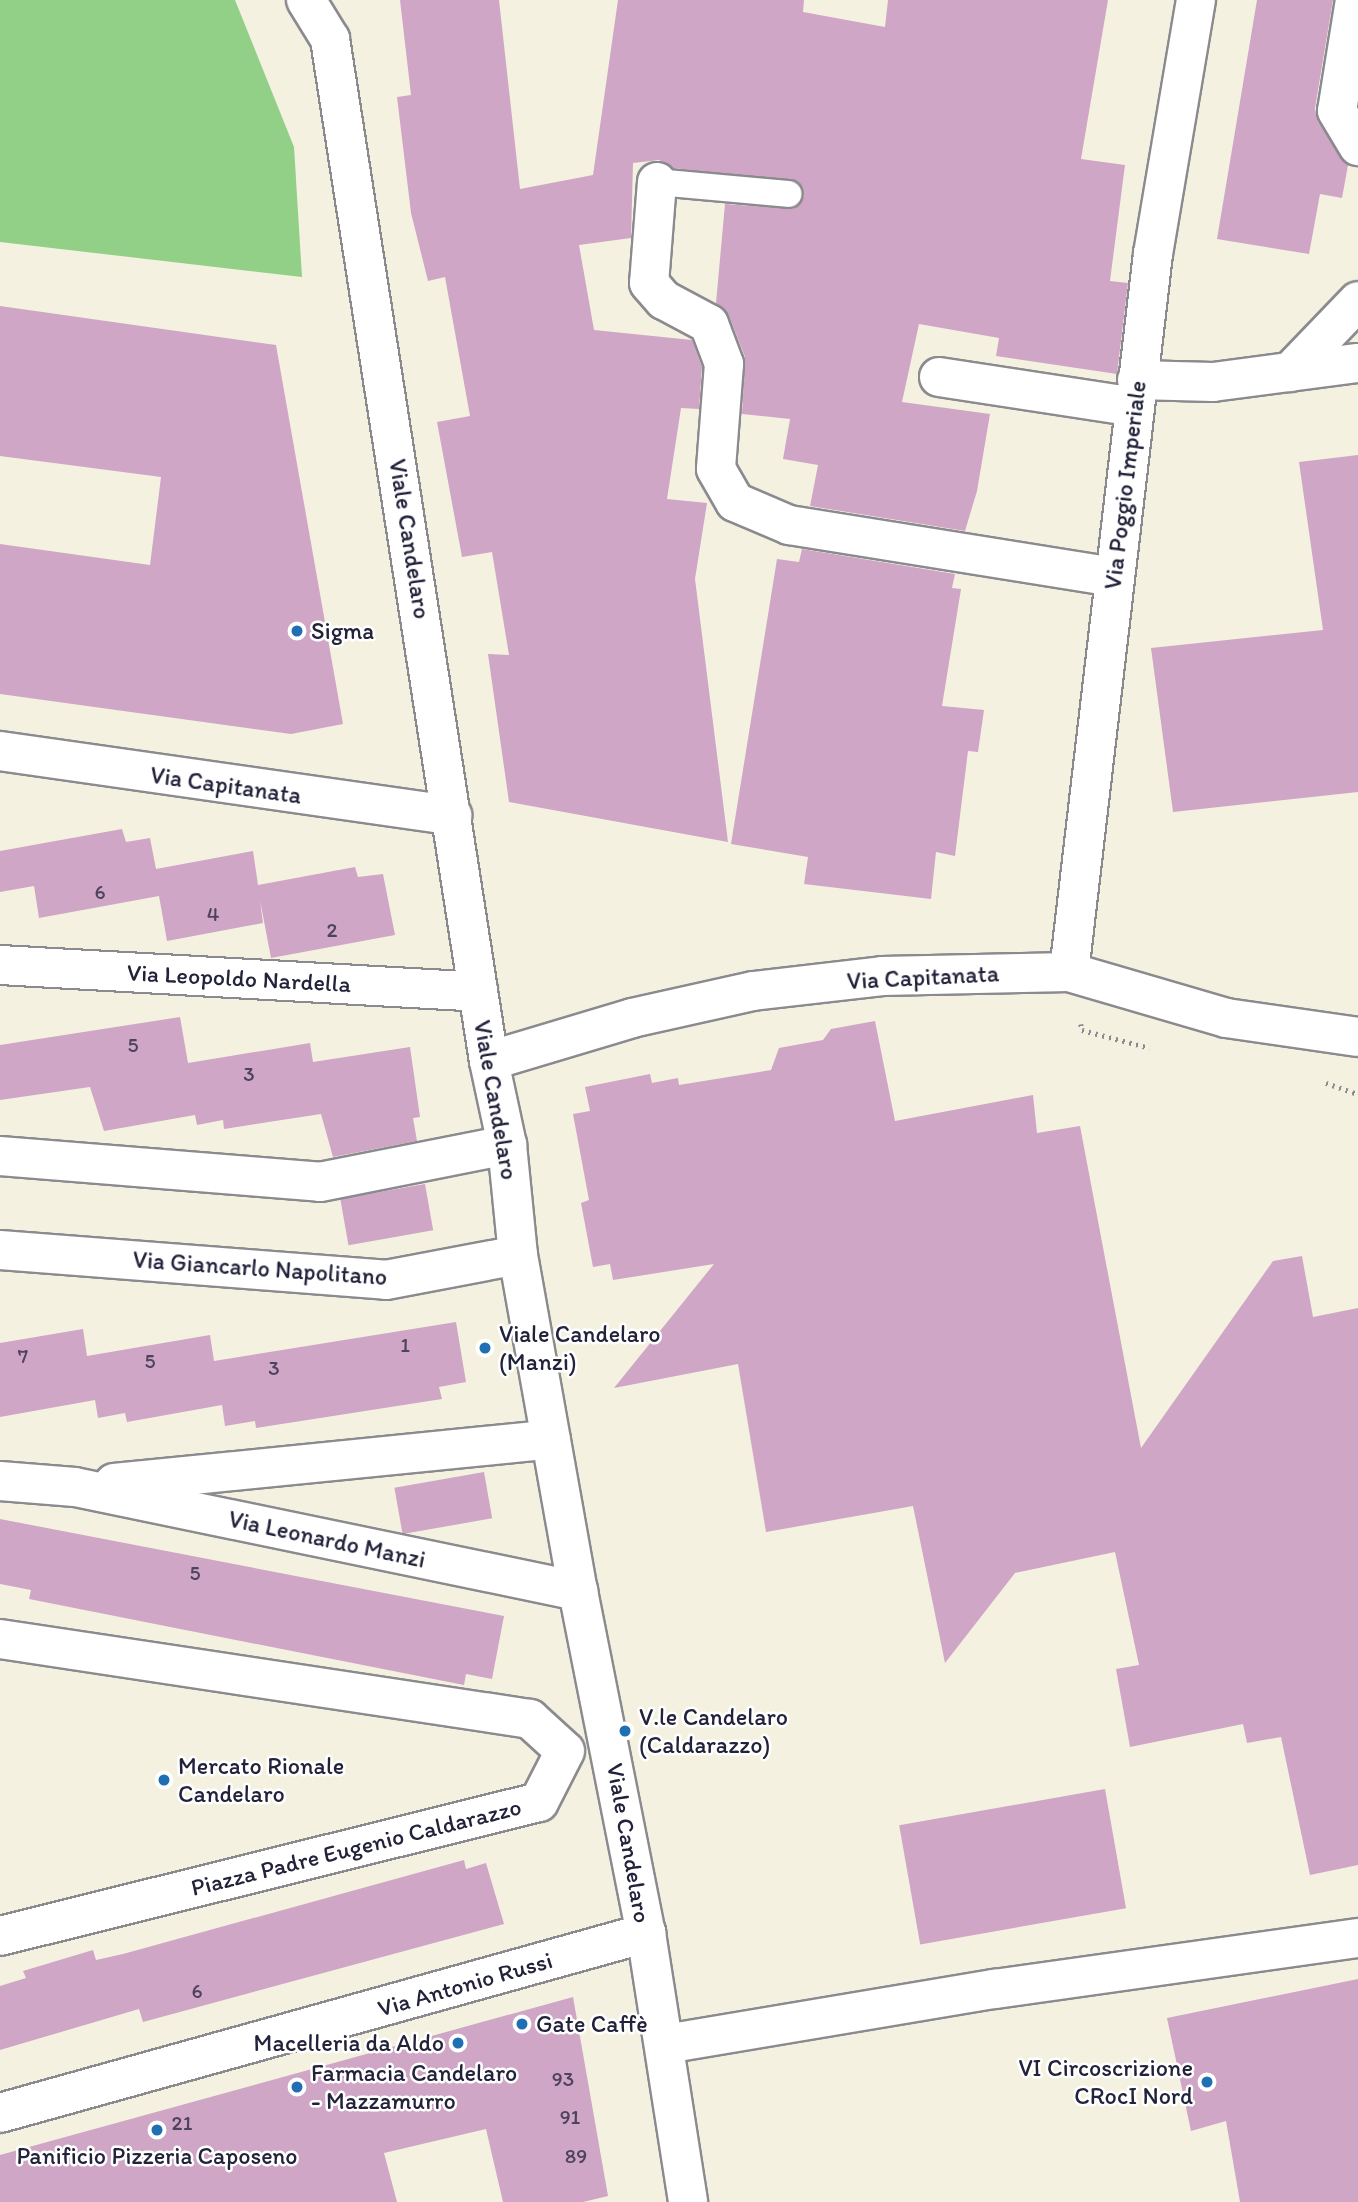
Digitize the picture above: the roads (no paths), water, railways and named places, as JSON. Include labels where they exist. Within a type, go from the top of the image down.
[{"type":"street","name":"Viale Candelaro","points":[[306,0],[330,39],[489,1061],[507,1145],[518,1255],[578,1591],[614,1759],[646,1933],[688,2202]]},
{"type":"street","points":[[327,0],[330,39]]},
{"type":"street","name":"Via Poggio Imperiale","points":[[1069,972],[1135,394],[1196,0]]},
{"type":"street","points":[[1355,0],[1338,111],[1358,146]]},
{"type":"street","points":[[657,183],[649,283],[664,300],[709,324],[724,364],[716,470],[735,502],[789,525],[1114,577]]},
{"type":"street","points":[[1290,372],[1358,301]]},
{"type":"street","points":[[939,377],[1135,394],[1358,363]]},
{"type":"street","name":"Via Capitanata","points":[[0,751],[452,815]]},
{"type":"street","name":"Via Leopoldo Nardella","points":[[0,965],[478,992]]},
{"type":"street","name":"Via Capitanata","points":[[489,1061],[632,1018],[753,990],[882,976],[1069,972],[1226,1018],[1358,1037]]},
{"type":"street","points":[[0,1156],[320,1182],[507,1145]]},
{"type":"street","name":"Via Giancarlo Napolitano","points":[[0,1250],[386,1280],[518,1255]]},
{"type":"street","name":"Via Leonardo Manzi","points":[[75,1486],[551,1439]]},
{"type":"street","name":"Via Leonardo Manzi","points":[[0,1480],[75,1486],[578,1591]]},
{"type":"street","points":[[0,1639],[530,1719],[565,1751],[614,1759]]},
{"type":"street","name":"Piazza Padre Eugenio Caldarazzo","points":[[0,1936],[539,1801],[565,1751]]},
{"type":"street","name":"Via Antonio Russi","points":[[0,2113],[646,1933]]},
{"type":"street","points":[[665,2044],[872,2009],[1358,1938]]},
{"type":"lane","points":[[657,183],[788,194]]},
{"type":"place","name":"Sigma","points":[[297,631]]},
{"type":"place","name":"Viale Candelaro (Manzi)","points":[[485,1348]]},
{"type":"place","name":"V.le Candelaro (Caldarazzo)","points":[[625,1731]]},
{"type":"place","name":"Mercato Rionale Candelaro","points":[[164,1780]]},
{"type":"place","name":"Gate Caffè","points":[[522,2024]]},
{"type":"place","name":"Macelleria da Aldo","points":[[458,2043]]},
{"type":"place","name":"VI Circoscrizione CRocI Nord","points":[[1207,2082]]},
{"type":"place","name":"Farmacia Candelaro - Mazzamurro","points":[[297,2087]]},
{"type":"place","name":"Panificio Pizzeria Caposeno","points":[[157,2130]]}]
